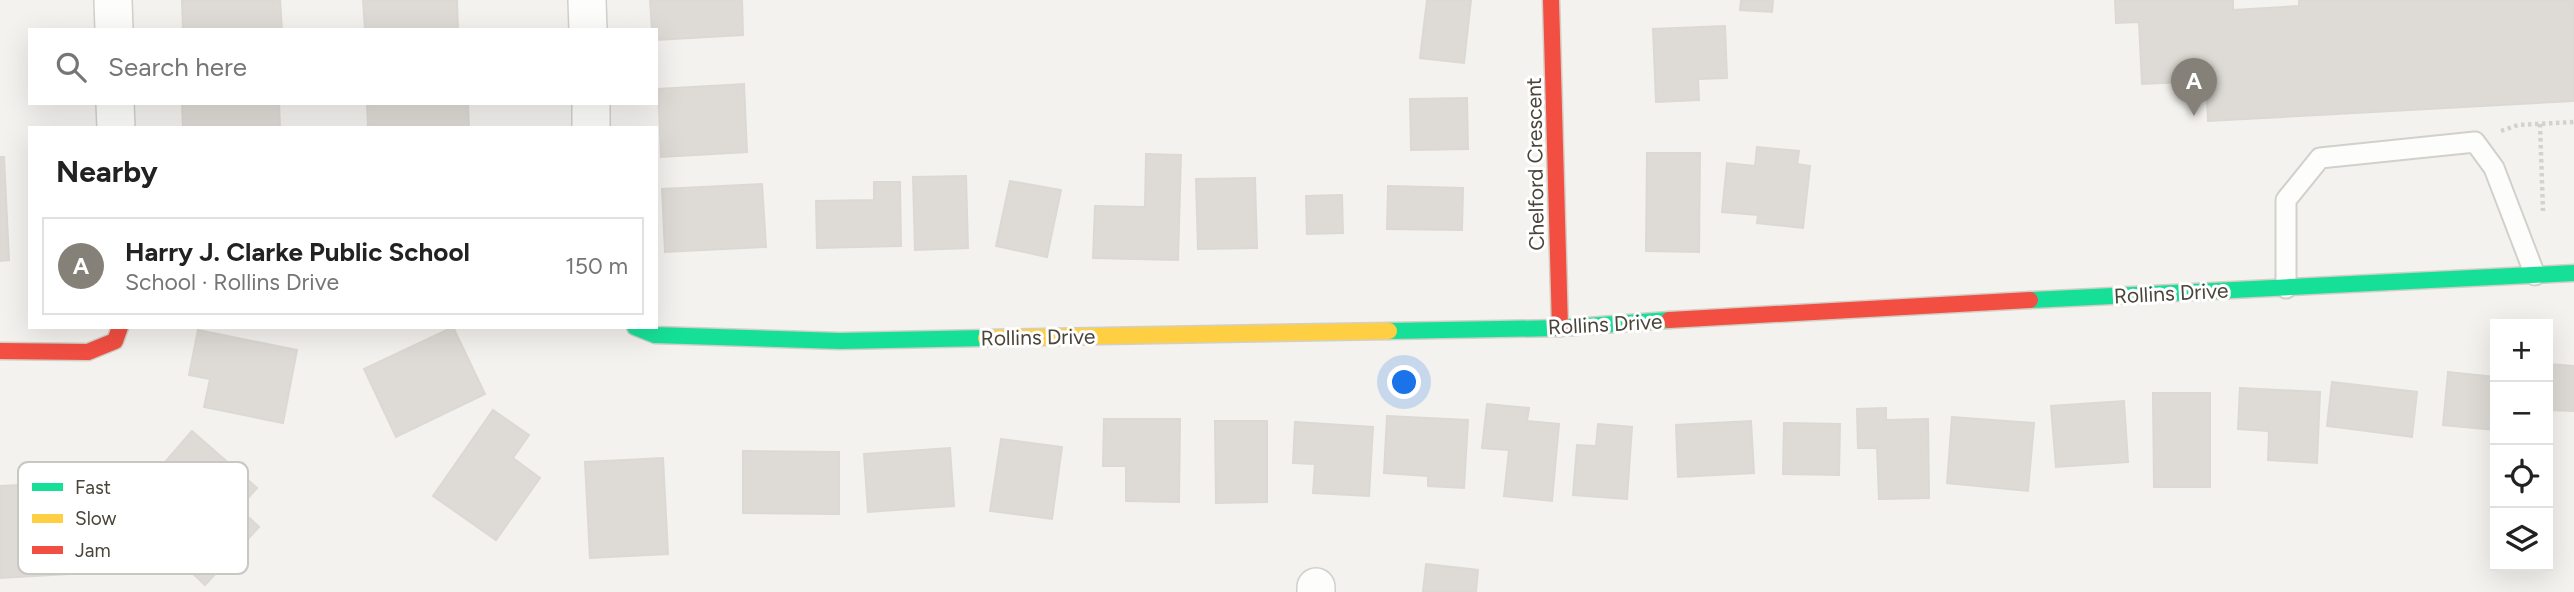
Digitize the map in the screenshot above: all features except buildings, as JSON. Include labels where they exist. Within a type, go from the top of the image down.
[{"type":"street","points":[[113,0],[114,28]]},
{"type":"street","points":[[587,0],[588,28]]},
{"type":"street","name":"Chelford Crescent","points":[[1552,0],[1560,328]]},
{"type":"street","points":[[115,105],[116,126]]},
{"type":"street","points":[[591,105],[591,126]]},
{"type":"street","name":"Rollins Drive","points":[[640,329],[655,335],[840,341],[1560,328],[1804,312],[2574,273]]},
{"type":"street","points":[[0,351],[88,352],[115,341],[119,329]]},
{"type":"lane","points":[[2286,288],[2286,200],[2320,158],[2474,142],[2494,168],[2535,275]]},
{"type":"path","points":[[2474,142],[2518,125],[2574,122]]},
{"type":"path","points":[[2540,124],[2543,218]]},
{"type":"traffic: fast","points":[[2030,300],[2574,273]]},
{"type":"traffic: fast","points":[[1389,331],[1560,328],[1669,320]]},
{"type":"traffic: fast","points":[[640,329],[655,335],[840,341],[986,338]]},
{"type":"traffic: slow","points":[[986,338],[1389,331]]},
{"type":"traffic: jam","points":[[1551,0],[1560,328]]},
{"type":"traffic: jam","points":[[1669,320],[2030,300]]},
{"type":"traffic: jam","points":[[0,351],[88,352],[115,341],[119,329]]},
{"type":"place","name":"Harry J. Clarke Public School","points":[[2194,116]]}]
